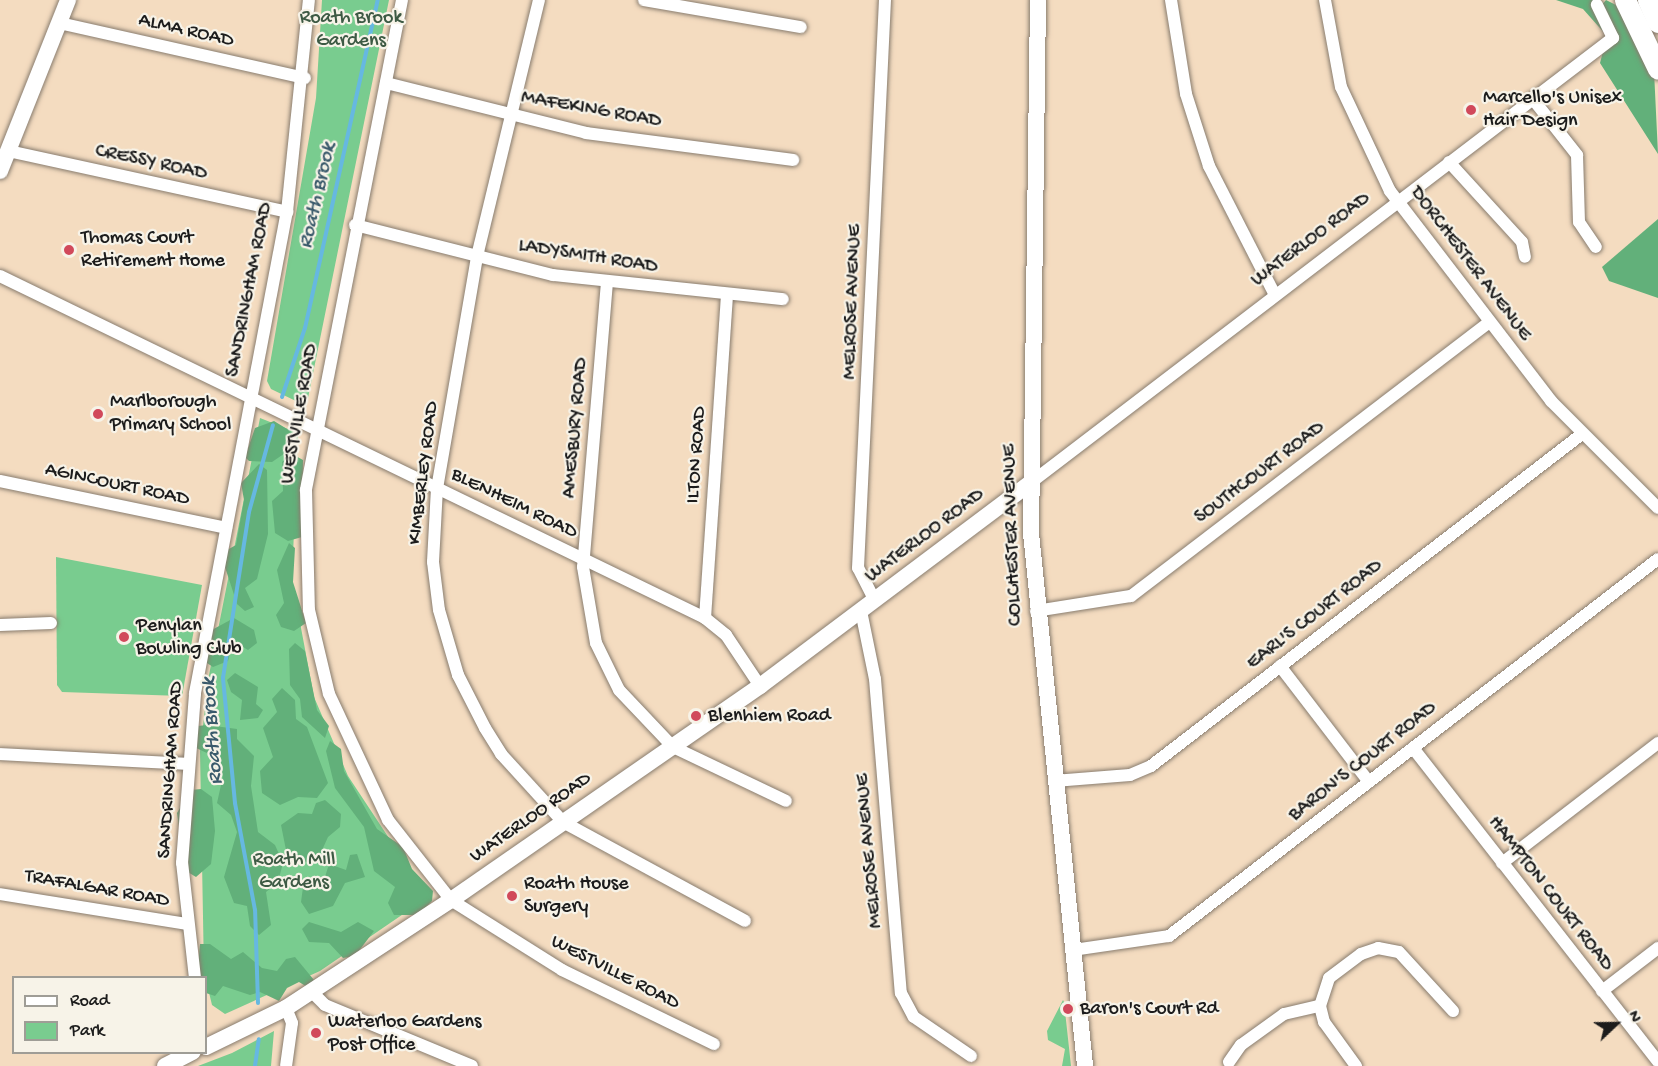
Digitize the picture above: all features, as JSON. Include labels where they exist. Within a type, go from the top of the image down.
[{"type":"highway","points":[[1625,0],[1658,69]]},
{"type":"highway","points":[[1648,0],[1658,22]]},
{"type":"street","points":[[0,171],[68,0]]},
{"type":"street","name":"SANDRINGHAM ROAD","points":[[195,976],[187,924],[182,863],[198,674],[287,212],[304,78],[309,0]]},
{"type":"street","name":"WESTVILLE ROAD","points":[[402,0],[314,429],[306,490],[306,576],[329,694],[388,820],[451,900],[562,970],[714,1044]]},
{"type":"street","name":"KIMBERLEY ROAD","points":[[539,0],[477,257],[437,489],[435,582],[458,675],[501,754],[563,822],[745,921]]},
{"type":"street","points":[[644,0],[801,27]]},
{"type":"street","name":"MELROSE AVENUE","points":[[885,0],[858,568],[868,606],[903,1003],[914,1017],[971,1056]]},
{"type":"street","name":"COLCHESTER AVENUE","points":[[1038,0],[1029,484],[1036,611],[1085,1066]]},
{"type":"street","points":[[1171,0],[1186,94],[1209,166],[1275,295]]},
{"type":"street","name":"DORCHESTER AVENUE","points":[[1325,0],[1341,87],[1398,201],[1489,322],[1582,434],[1658,508]]},
{"type":"street","name":"WATERLOO ROAD","points":[[207,1044],[232,1035],[312,992],[451,900],[760,686],[868,606],[1613,38],[1597,5]]},
{"type":"street","name":"ALMA ROAD","points":[[59,23],[304,78]]},
{"type":"street","name":"MAFEKING ROAD","points":[[386,82],[510,116],[586,133],[793,159]]},
{"type":"street","points":[[1532,98],[1576,155],[1579,222],[1596,248]]},
{"type":"street","name":"CRESSY ROAD","points":[[8,151],[287,212]]},
{"type":"street","points":[[1449,162],[1522,242],[1525,257]]},
{"type":"street","name":"LADYSMITH ROAD","points":[[355,225],[477,257],[607,282],[783,299]]},
{"type":"street","name":"BLENHEIM ROAD","points":[[0,276],[705,618],[726,635],[760,686]]},
{"type":"street","name":"AMESBURY ROAD","points":[[607,282],[583,559],[588,615],[607,669],[635,709],[673,747],[786,801]]},
{"type":"street","name":"ILTON ROAD","points":[[705,618],[727,295]]},
{"type":"street","name":"SOUTHCOURT ROAD","points":[[1036,611],[1131,596],[1489,322]]},
{"type":"street","name":"EARL'S COURT ROAD","points":[[1054,781],[1139,772],[1582,434]]},
{"type":"street","name":"AGINCOURT ROAD","points":[[0,481],[226,528]]},
{"type":"street","name":"BARON'S COURT ROAD","points":[[1073,950],[1169,936],[1658,559]]},
{"type":"street","points":[[0,625],[51,623]]},
{"type":"street","points":[[1280,666],[1369,782]]},
{"type":"street","points":[[1502,863],[1658,742]]},
{"type":"street","name":"HAMPTON COURT ROAD","points":[[1413,748],[1658,1062]]},
{"type":"street","points":[[0,754],[189,764]]},
{"type":"street","name":"TRAFALGAR ROAD","points":[[0,894],[187,924]]},
{"type":"street","points":[[1356,1066],[1324,1022],[1320,1006],[1323,987],[1336,972],[1369,950],[1388,948],[1418,967],[1454,1011]]},
{"type":"street","points":[[1602,992],[1658,948]]},
{"type":"street","points":[[312,992],[325,1005],[472,1066]]},
{"type":"street","points":[[1229,1062],[1241,1045],[1284,1014],[1320,1006]]},
{"type":"street","points":[[283,1009],[292,1023],[286,1066]]},
{"type":"street","name":"WATERLOO ROAD","points":[[165,1066],[188,1054]]},
{"type":"green space","name":"Roath Brook Gardens","points":[[322,0],[389,0],[308,398],[300,403],[271,389],[267,381],[316,98]]},
{"type":"green space","points":[[1556,0],[1597,0],[1592,5],[1596,12],[1606,0],[1618,6],[1654,71],[1658,154],[1600,63],[1607,36],[1583,9]]},
{"type":"green space","points":[[1658,219],[1658,298],[1609,281],[1602,267]]},
{"type":"green space","name":"Roath Mill Gardens","points":[[260,418],[298,433],[292,580],[314,697],[348,776],[414,876],[415,906],[320,971],[225,1014],[212,1005],[207,976],[204,972],[200,751],[209,675]]},
{"type":"green space","points":[[274,421],[292,432],[294,447],[272,462],[249,461],[245,457],[255,428]]},
{"type":"green space","points":[[292,454],[303,460],[302,537],[288,541],[275,533],[272,501],[283,491],[282,462]]},
{"type":"green space","points":[[259,464],[267,470],[268,534],[257,579],[245,588],[254,607],[245,611],[237,604],[224,564],[227,550],[236,545],[244,500],[241,483]]},
{"type":"green space","points":[[289,543],[295,548],[293,582],[306,623],[294,631],[281,627],[276,615],[284,603],[277,570]]},
{"type":"green space","name":"Penylan Bowling Club","points":[[56,557],[202,585],[182,696],[62,692],[57,685]]},
{"type":"green space","points":[[234,618],[254,630],[257,643],[248,650],[233,641],[228,661],[213,667],[204,661],[208,632]]},
{"type":"green space","points":[[295,643],[305,651],[317,710],[329,726],[325,738],[302,717],[300,699],[290,685],[289,649]]},
{"type":"green space","points":[[235,673],[258,687],[256,704],[263,710],[258,718],[240,720],[242,700],[231,692],[227,680]]},
{"type":"green space","points":[[282,688],[295,700],[296,719],[307,727],[328,783],[317,798],[298,797],[280,805],[262,793],[260,771],[273,757],[263,728],[277,712],[272,699]]},
{"type":"green space","points":[[198,726],[237,729],[237,739],[254,756],[251,786],[258,832],[275,845],[283,863],[278,882],[266,892],[271,925],[259,935],[250,926],[247,906],[234,903],[224,877],[237,832],[231,815],[217,803],[223,776],[209,754],[194,747]]},
{"type":"green space","points":[[330,741],[341,749],[344,771],[377,829],[403,847],[412,869],[433,891],[432,901],[418,915],[394,915],[388,903],[395,887],[374,871],[364,827],[335,788],[326,751]]},
{"type":"green space","points":[[201,789],[212,797],[215,831],[211,864],[196,877],[186,871],[177,813],[191,790]]},
{"type":"green space","points":[[325,800],[341,814],[340,827],[328,837],[318,859],[299,864],[286,850],[281,825],[298,813],[312,814],[316,803]]},
{"type":"green space","points":[[357,854],[365,877],[345,883],[333,906],[309,914],[301,902],[304,880],[325,877],[329,864],[346,870],[350,855]]},
{"type":"green space","points":[[309,922],[341,932],[358,922],[374,931],[355,956],[343,958],[329,943],[309,942],[302,929]]},
{"type":"green space","points":[[200,944],[210,944],[231,959],[243,952],[262,968],[277,971],[286,959],[295,957],[314,980],[309,988],[299,982],[287,988],[279,1001],[260,992],[250,995],[223,986],[215,996],[207,993],[207,976],[197,976]]},
{"type":"green space","points":[[1063,1000],[1071,1066],[1062,1066],[1065,1049],[1048,1040],[1047,1031]]},
{"type":"green space","points":[[274,1031],[271,1066],[198,1066],[232,1053]]},
{"type":"waterway","name":"Roath Brook","points":[[282,397],[305,328],[378,0]]},
{"type":"waterway","name":"Roath Brook","points":[[258,1003],[255,910],[235,803],[223,678],[249,512],[273,425]]},
{"type":"waterway","name":"Roath Brook","points":[[255,1066],[259,1039]]},
{"type":"place","name":"Marcello's Unisex Hair Design","points":[[1471,110]]},
{"type":"place","name":"Thomas Court Retirement Home","points":[[69,250]]},
{"type":"place","name":"Marlborough Primary School","points":[[98,414]]},
{"type":"place","name":"Penylan Bowling Club","points":[[124,637]]},
{"type":"place","name":"Blenhiem Road","points":[[696,716]]},
{"type":"place","name":"Roath House Surgery","points":[[512,896]]},
{"type":"place","name":"Baron's Court Rd","points":[[1068,1009]]},
{"type":"place","name":"Waterloo Gardens Post Office","points":[[316,1033]]}]
